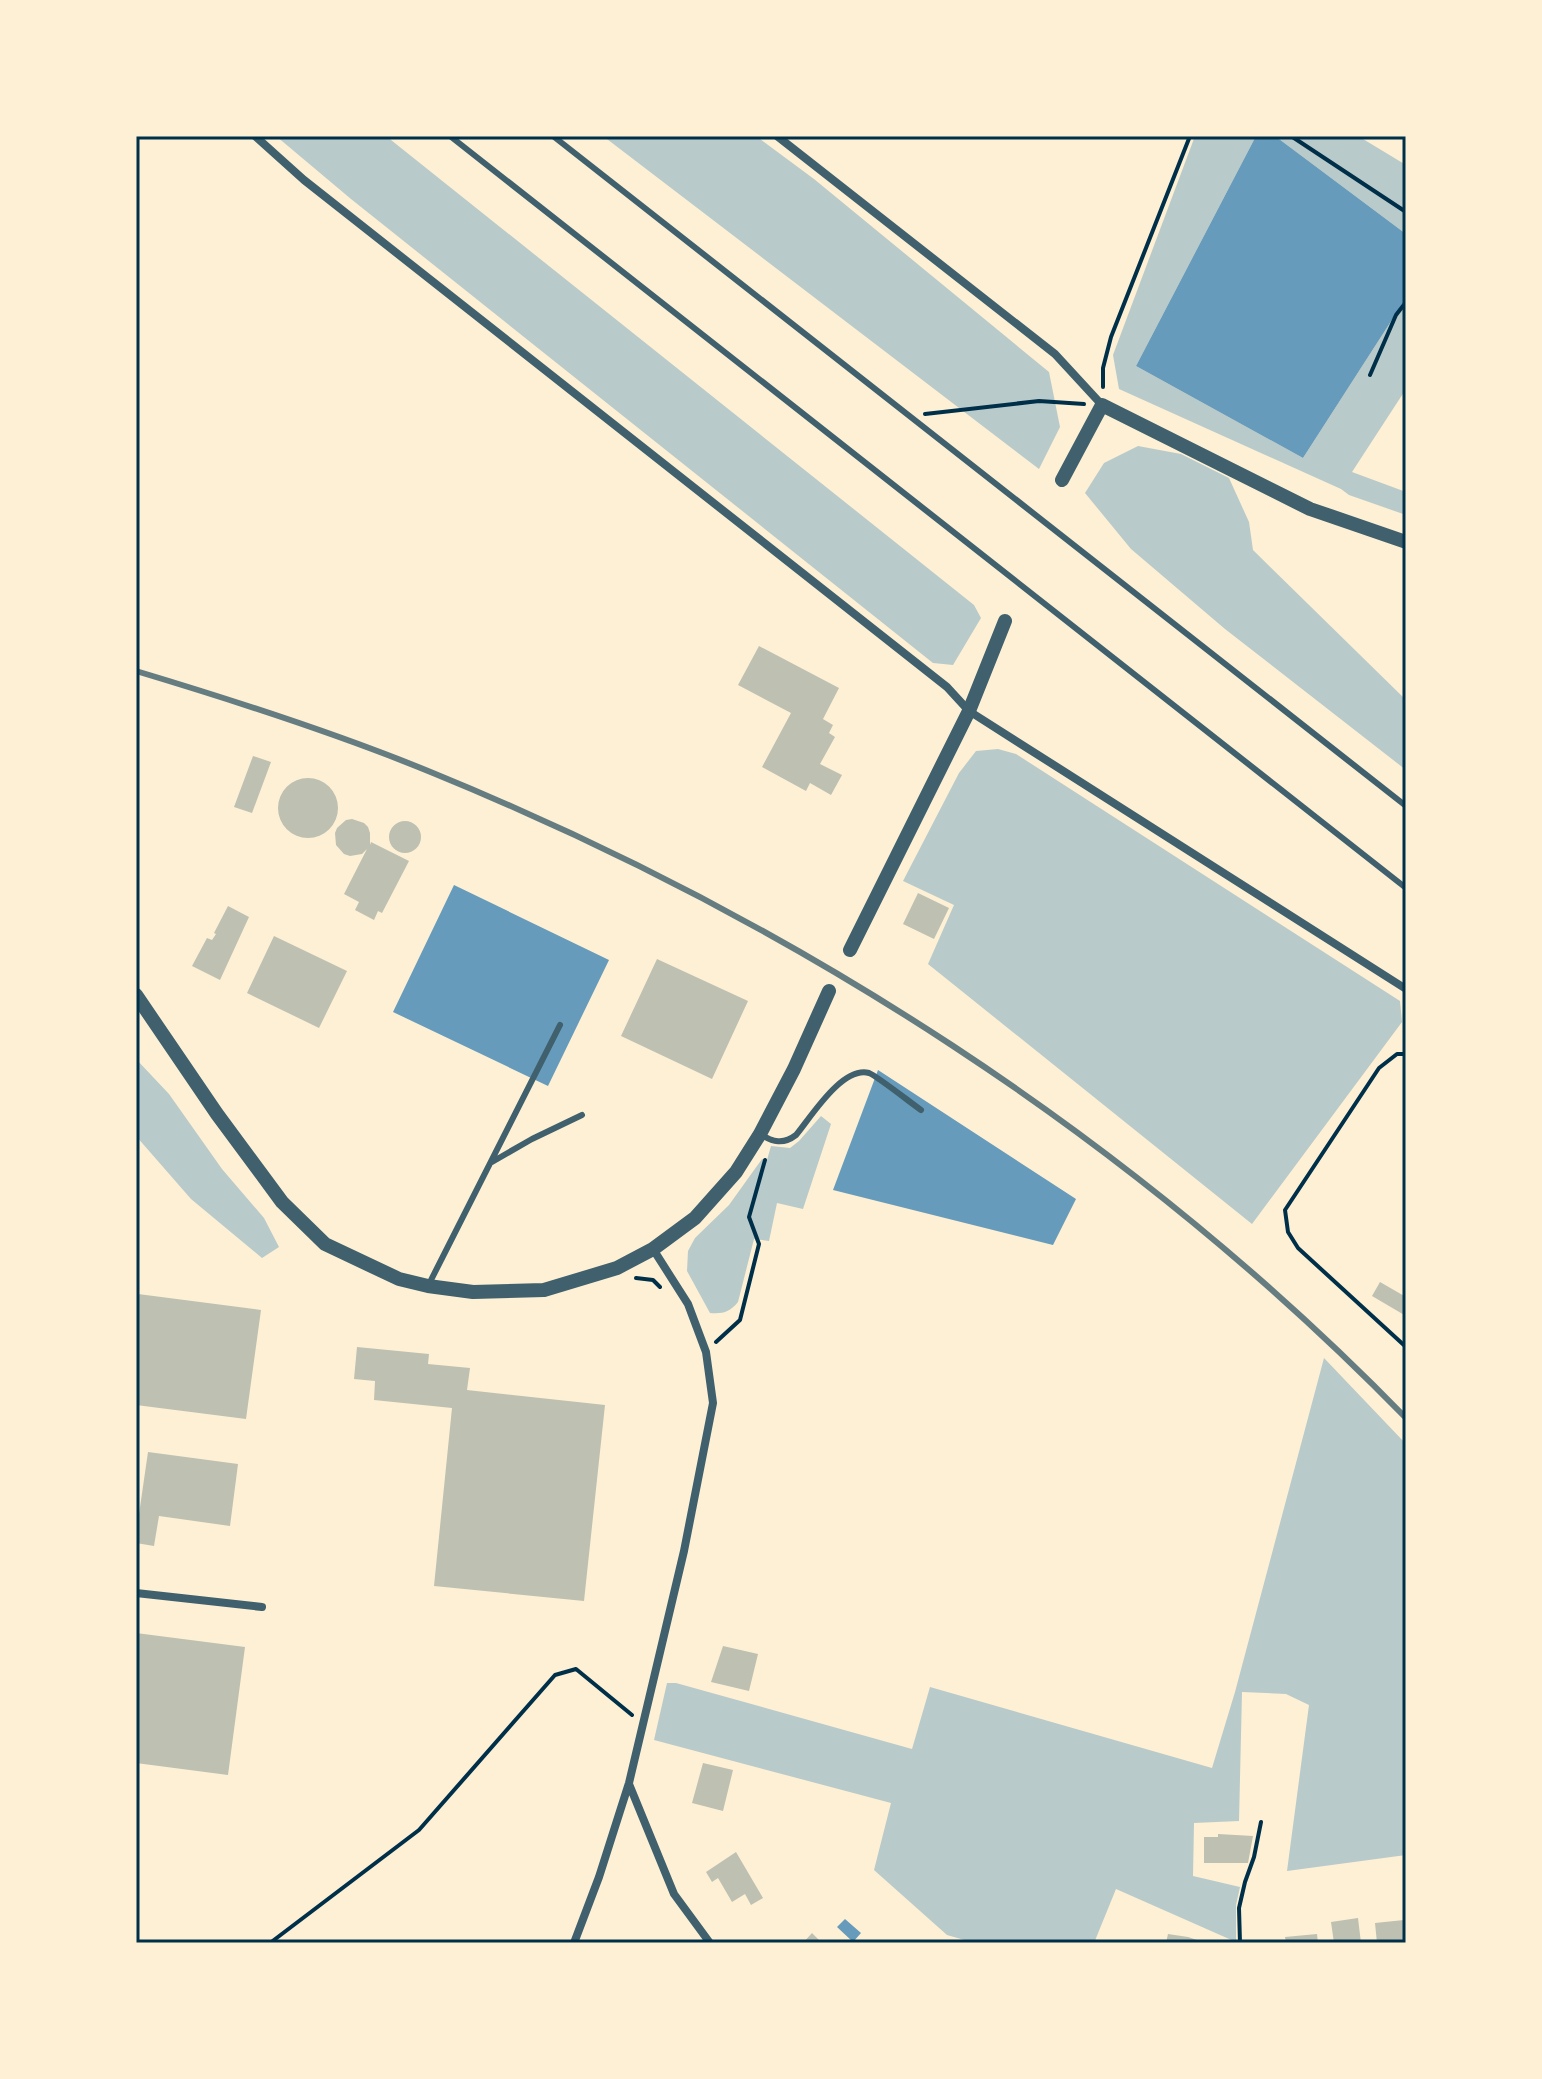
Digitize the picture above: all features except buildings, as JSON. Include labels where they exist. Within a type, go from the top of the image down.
[{"type":"street","points":[[255,136],[304,180],[947,687],[969,711],[1406,989]]},
{"type":"street","points":[[777,136],[1055,354],[1102,405],[1310,509],[1406,542]]},
{"type":"street","points":[[1062,480],[1102,405]]},
{"type":"street","points":[[850,950],[969,711],[1005,621]]},
{"type":"street","points":[[136,995],[282,1202],[325,1244],[399,1279],[473,1292],[544,1290],[617,1268],[653,1249],[695,1218],[765,1137],[829,991]]},
{"type":"street","points":[[574,1943],[629,1783],[684,1551],[713,1403],[706,1352],[688,1304],[653,1249]]},
{"type":"street","points":[[136,1593],[262,1607]]},
{"type":"street","points":[[629,1783],[674,1894],[710,1943]]},
{"type":"lane","points":[[450,136],[1406,888]]},
{"type":"lane","points":[[553,136],[1406,806]]},
{"type":"lane","points":[[428,1286],[560,1025]]},
{"type":"lane","points":[[765,1137],[780,1142],[789,1141],[836,1085],[854,1074],[870,1073],[921,1110]]},
{"type":"lane","points":[[489,1164],[582,1115]]},
{"type":"path","points":[[911,416],[1039,401],[1102,405],[1103,368],[1111,337],[1190,136]]},
{"type":"path","points":[[1291,136],[1406,212]]},
{"type":"path","points":[[1370,375],[1396,315],[1406,302]]},
{"type":"path","points":[[1406,1054],[1397,1054],[1379,1068],[1285,1210],[1288,1232],[1298,1248],[1406,1347]]},
{"type":"path","points":[[706,1352],[740,1320],[759,1244],[749,1217],[765,1137]]},
{"type":"path","points":[[270,1943],[419,1830],[555,1675],[576,1669],[643,1725]]},
{"type":"path","points":[[1240,1943],[1239,1908],[1261,1822]]},
{"type":"shaded area","points":[[276,136],[386,136],[974,605],[981,618],[953,665],[933,663]]},
{"type":"shaded area","points":[[603,136],[756,136],[814,179],[1049,372],[1060,427],[1039,469]]},
{"type":"shaded area","points":[[1195,136],[1256,136],[1136,366],[1303,458],[1406,298],[1406,389],[1352,472],[1406,492],[1406,515],[1349,495],[1119,389],[1113,355]]},
{"type":"shaded area","points":[[1275,136],[1358,136],[1406,165],[1406,234]]},
{"type":"shaded area","points":[[1138,446],[1181,454],[1229,478],[1249,522],[1253,550],[1406,700],[1406,770],[1225,629],[1131,549],[1085,493],[1104,463]]},
{"type":"shaded area","points":[[998,749],[1016,754],[1400,1001],[1402,1022],[1252,1224],[928,964],[954,905],[903,881],[959,773],[976,751]]},
{"type":"shaded area","points":[[136,1059],[169,1094],[222,1169],[264,1218],[279,1247],[262,1258],[191,1199],[136,1136]]},
{"type":"shaded area","points":[[821,1116],[831,1124],[803,1209],[777,1203],[769,1241],[754,1239],[738,1302],[726,1312],[710,1313],[687,1271],[688,1251],[695,1238],[729,1205],[762,1159],[767,1160],[771,1146],[790,1148]]},
{"type":"shaded area","points":[[1324,1358],[1406,1444],[1406,1855],[1287,1871],[1309,1705],[1286,1694],[1242,1692],[1239,1821],[1194,1823],[1193,1876],[1240,1887],[1236,1905],[1236,1942],[1116,1889],[1094,1943],[975,1943],[947,1935],[874,1870],[891,1803],[654,1740],[667,1683],[676,1683],[912,1749],[930,1687],[1212,1768]]},
{"type":"water","points":[[1256,136],[1275,136],[1406,234],[1406,298],[1303,458],[1136,366]]},
{"type":"water","points":[[454,885],[609,960],[548,1086],[393,1012]]},
{"type":"water","points":[[878,1070],[1076,1199],[1053,1245],[833,1190]]},
{"type":"water","points":[[845,1919],[861,1933],[853,1942],[837,1927]]},
{"type":"railway","points":[[136,671],[286,718],[433,773],[568,832],[699,897],[828,968],[952,1046],[1073,1129],[1189,1219],[1300,1316],[1406,1418]]}]
